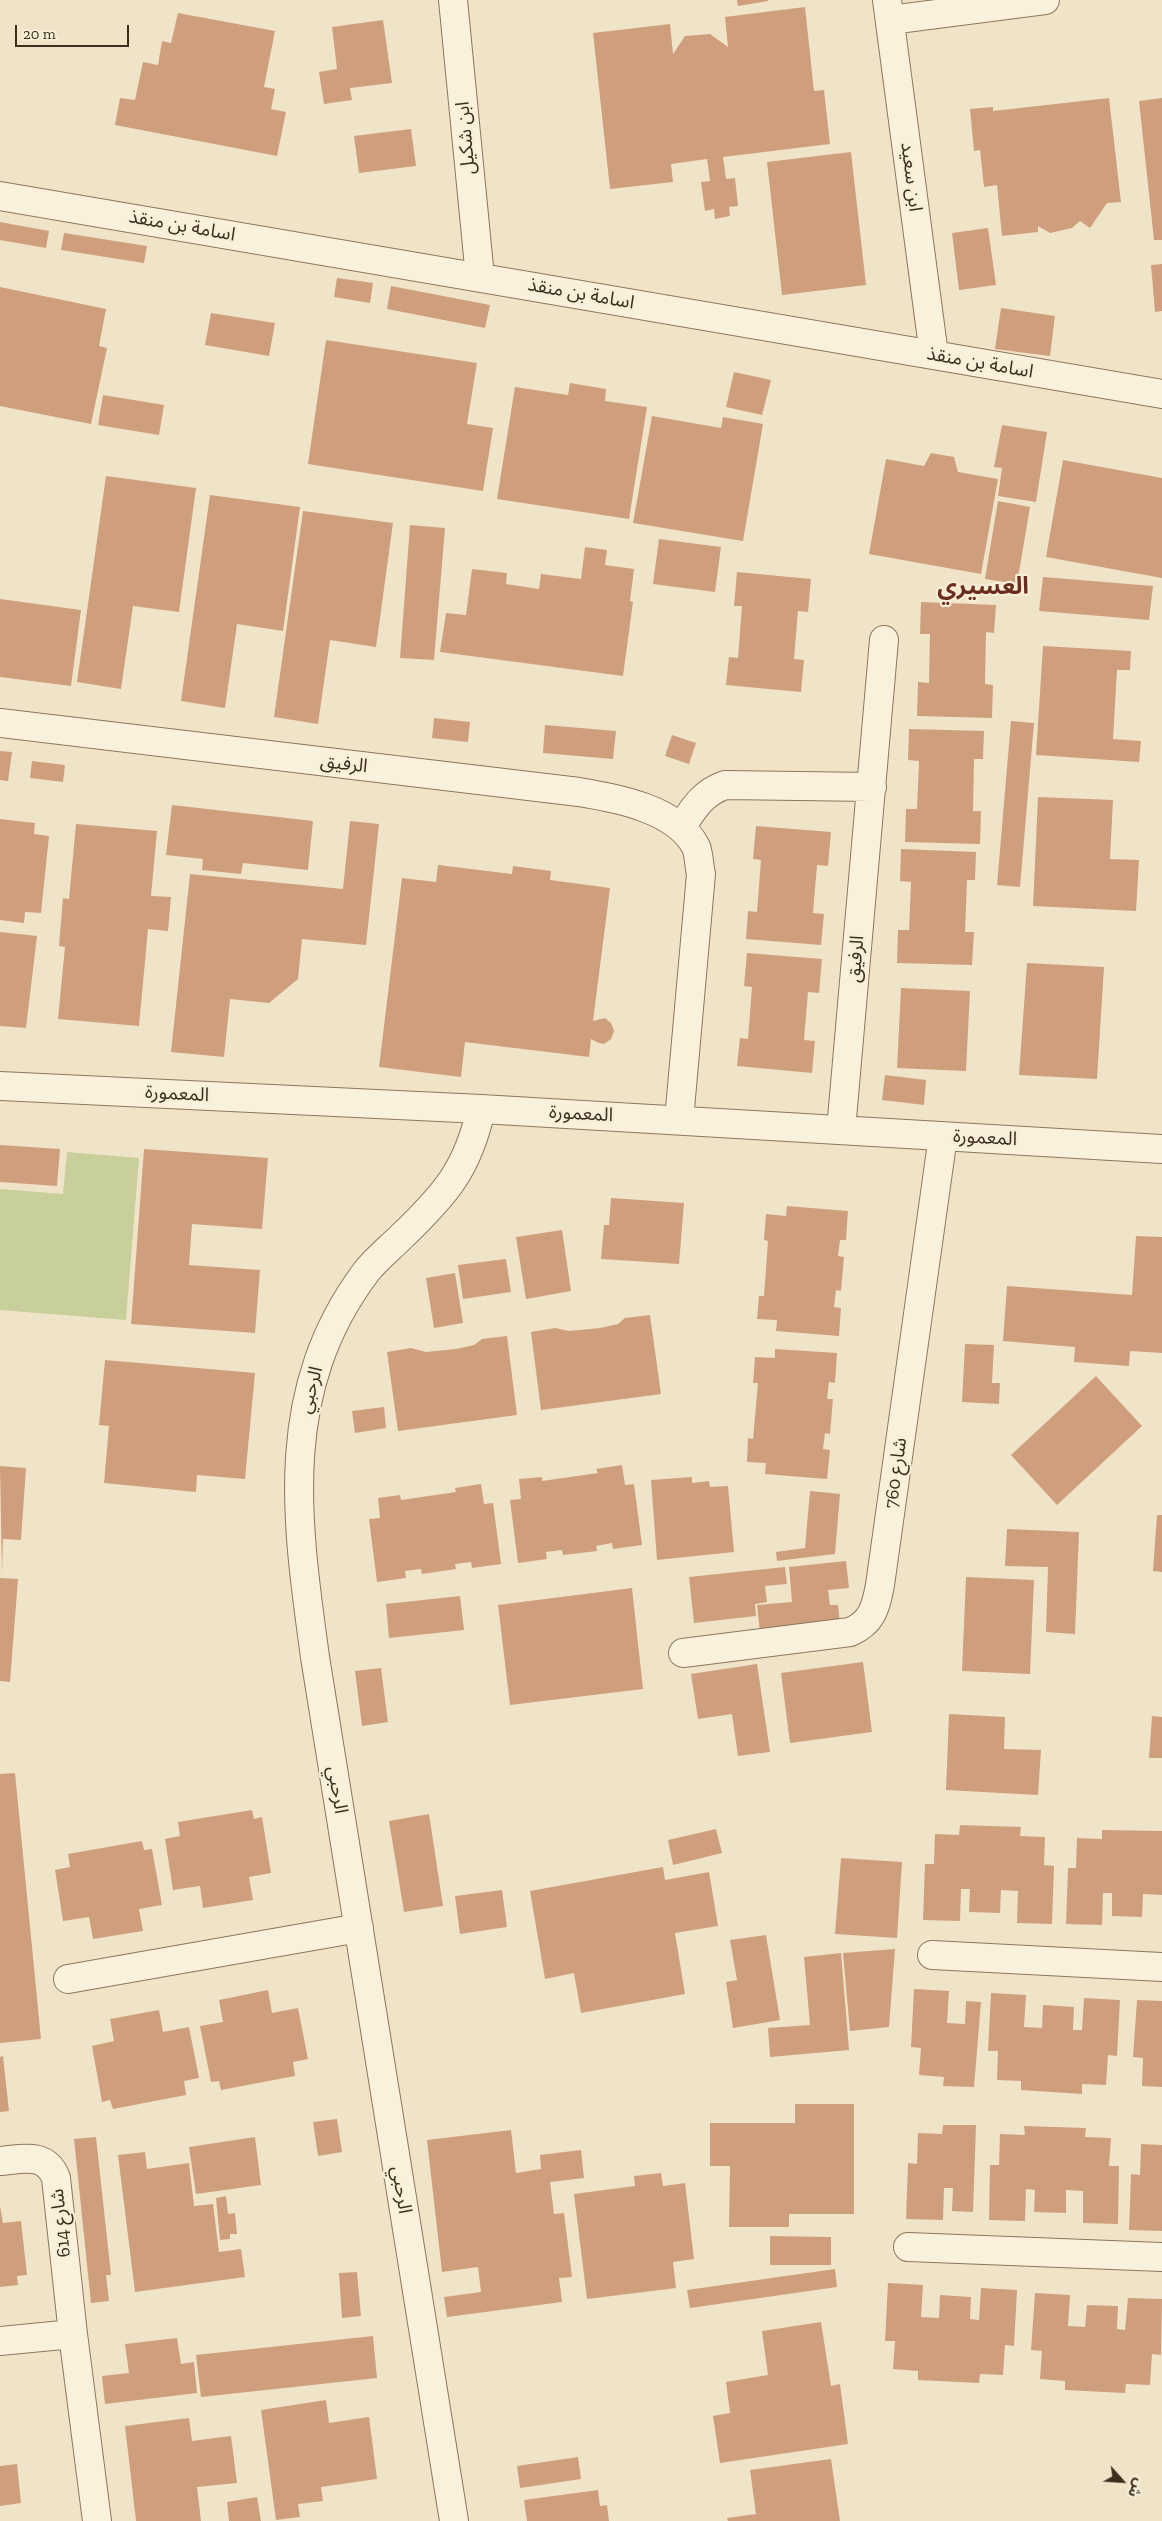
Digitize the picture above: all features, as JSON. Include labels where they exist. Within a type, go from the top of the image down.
[{"type":"street","name":"ابن شكيل","points":[[453,0],[480,277]]},
{"type":"street","points":[[889,10],[1045,0]]},
{"type":"street","name":"ابن سعيد","points":[[889,10],[934,355]]},
{"type":"street","name":"اسامة بن منقذ","points":[[0,196],[1162,394]]},
{"type":"street","name":"الرفيق","points":[[841,1130],[884,640]]},
{"type":"street","name":"الرفيق","points":[[0,723],[612,797],[652,810],[680,828],[696,847],[701,874],[679,1120]]},
{"type":"street","points":[[680,828],[699,800],[712,790],[725,785],[872,787]]},
{"type":"street","name":"المعمورة","points":[[0,1086],[481,1108],[1162,1149]]},
{"type":"street","name":"الرحبي","points":[[454,2521],[307,1598],[297,1478],[300,1438],[307,1398],[318,1360],[340,1314],[367,1271],[448,1190],[463,1164],[475,1137],[481,1108]]},
{"type":"street","name":"شارع 760","points":[[683,1653],[850,1632],[861,1627],[871,1617],[880,1585],[943,1136]]},
{"type":"street","points":[[68,1979],[359,1928]]},
{"type":"street","points":[[932,1955],[1162,1967]]},
{"type":"street","name":"شارع 614","points":[[0,2161],[36,2158],[52,2168],[56,2178],[73,2334],[98,2521]]},
{"type":"street","points":[[908,2246],[1162,2257]]},
{"type":"street","points":[[0,2341],[73,2334]]},
{"type":"green space","points":[[67,1152],[139,1158],[126,1320],[0,1310],[0,1189],[63,1194]]},
{"type":"building","points":[[737,0],[768,0],[768,1],[738,6]]},
{"type":"building","points":[[805,7],[814,91],[824,90],[830,144],[723,157],[726,179],[735,178],[738,206],[729,207],[730,216],[715,219],[714,209],[705,211],[701,182],[710,181],[707,159],[671,164],[673,182],[610,189],[593,33],[670,24],[673,54],[685,36],[710,34],[728,47],[725,17]]},
{"type":"building","points":[[178,13],[275,31],[264,87],[275,89],[271,109],[286,112],[277,156],[115,125],[120,98],[135,100],[143,62],[158,65],[162,41],[171,43]]},
{"type":"building","points":[[383,20],[392,83],[350,88],[352,100],[324,104],[319,72],[337,69],[332,27]]},
{"type":"building","points":[[1109,98],[1121,202],[1107,203],[1090,228],[1080,221],[1072,228],[1050,233],[1038,226],[1038,232],[1002,236],[997,185],[984,187],[980,150],[974,151],[970,109],[993,107],[993,111]]},
{"type":"building","points":[[1162,98],[1162,240],[1154,240],[1139,101]]},
{"type":"building","points":[[411,129],[416,166],[359,173],[354,136]]},
{"type":"building","points":[[851,152],[866,285],[782,295],[767,162]]},
{"type":"building","points":[[0,222],[49,231],[46,248],[0,240]]},
{"type":"building","points":[[988,228],[996,285],[959,290],[952,233]]},
{"type":"building","points":[[64,233],[147,246],[144,263],[61,250]]},
{"type":"building","points":[[1162,264],[1162,311],[1155,312],[1151,265]]},
{"type":"building","points":[[337,278],[373,283],[370,303],[334,297]]},
{"type":"building","points":[[391,286],[490,305],[485,328],[387,309]]},
{"type":"building","points":[[0,287],[106,309],[99,346],[107,348],[91,424],[0,406]]},
{"type":"building","points":[[1001,308],[1055,316],[1050,356],[995,349]]},
{"type":"building","points":[[211,313],[275,323],[269,356],[205,345]]},
{"type":"building","points":[[326,340],[477,363],[467,424],[493,428],[483,491],[308,464]]},
{"type":"building","points":[[734,372],[771,380],[762,415],[726,407]]},
{"type":"building","points":[[570,383],[606,389],[605,401],[647,407],[629,519],[497,499],[515,387],[568,395]]},
{"type":"building","points":[[103,395],[164,405],[159,435],[98,425]]},
{"type":"building","points":[[652,416],[721,428],[723,417],[763,424],[743,541],[633,523]]},
{"type":"building","points":[[1002,425],[1047,432],[1036,502],[998,496],[1002,468],[994,467]]},
{"type":"building","points":[[931,453],[954,457],[958,472],[998,479],[981,574],[869,554],[886,459],[924,466]]},
{"type":"building","points":[[1063,460],[1162,478],[1162,578],[1046,557]]},
{"type":"building","points":[[106,476],[196,488],[179,612],[133,606],[121,689],[77,682]]},
{"type":"building","points":[[210,495],[300,507],[283,631],[237,624],[225,708],[181,701]]},
{"type":"building","points":[[998,501],[1030,507],[1017,584],[985,579]]},
{"type":"building","points":[[303,511],[393,523],[376,647],[330,640],[318,724],[274,717]]},
{"type":"building","points":[[410,525],[445,528],[434,660],[400,658]]},
{"type":"building","points":[[659,539],[721,547],[715,592],[653,584]]},
{"type":"building","points":[[585,547],[607,550],[605,565],[634,569],[630,601],[633,602],[623,676],[440,652],[446,613],[466,615],[472,569],[507,573],[506,584],[539,589],[541,574],[581,579]]},
{"type":"building","points":[[737,572],[811,579],[808,612],[798,611],[794,659],[804,660],[801,692],[726,685],[729,657],[738,658],[742,606],[734,606]]},
{"type":"building","points":[[1043,577],[1153,586],[1149,620],[1039,611]]},
{"type":"building","points":[[0,599],[81,610],[71,686],[0,677]]},
{"type":"building","points":[[921,602],[996,605],[994,633],[986,632],[985,684],[993,685],[992,718],[917,716],[918,682],[929,683],[930,634],[920,634]]},
{"type":"building","points":[[1043,646],[1131,651],[1130,670],[1117,670],[1113,739],[1141,741],[1139,762],[1036,755]]},
{"type":"building","points":[[434,718],[470,722],[468,742],[432,738]]},
{"type":"building","points":[[1011,721],[1034,723],[1020,887],[997,885]]},
{"type":"building","points":[[545,725],[616,731],[613,759],[543,753]]},
{"type":"building","points":[[909,729],[984,731],[983,759],[974,759],[973,811],[981,811],[980,844],[905,842],[906,809],[917,809],[919,761],[908,760]]},
{"type":"building","points":[[672,735],[696,743],[689,764],[665,756]]},
{"type":"building","points":[[0,751],[12,752],[8,781],[0,780]]},
{"type":"building","points":[[32,761],[65,765],[63,782],[30,778]]},
{"type":"building","points":[[1038,797],[1113,800],[1110,859],[1139,860],[1136,911],[1033,906]]},
{"type":"building","points":[[172,805],[313,821],[308,870],[243,863],[241,874],[202,870],[203,859],[166,855]]},
{"type":"building","points":[[0,819],[35,823],[34,834],[49,836],[41,913],[25,912],[24,923],[0,920]]},
{"type":"building","points":[[350,821],[379,824],[366,945],[302,939],[298,979],[269,1003],[230,999],[224,1057],[171,1052],[190,874],[343,889]]},
{"type":"building","points":[[76,824],[157,831],[151,896],[171,897],[168,931],[148,929],[139,1026],[58,1019],[65,947],[59,946],[63,898],[69,899]]},
{"type":"building","points":[[756,826],[831,832],[828,866],[817,865],[813,913],[824,914],[821,945],[746,939],[748,911],[757,912],[761,860],[753,859]]},
{"type":"building","points":[[901,849],[976,852],[975,880],[967,880],[965,932],[974,932],[972,965],[897,963],[898,930],[909,930],[911,882],[900,881]]},
{"type":"building","points":[[438,865],[512,874],[513,866],[551,871],[550,880],[610,888],[593,1021],[605,1018],[611,1023],[614,1031],[611,1039],[604,1044],[591,1039],[589,1057],[465,1042],[461,1077],[379,1067],[402,878],[436,882]]},
{"type":"building","points":[[0,932],[37,936],[26,1028],[0,1026]]},
{"type":"building","points":[[747,953],[822,959],[819,993],[808,992],[804,1040],[815,1041],[812,1073],[737,1066],[740,1038],[748,1039],[752,987],[744,986]]},
{"type":"building","points":[[1027,963],[1104,967],[1097,1079],[1019,1075]]},
{"type":"building","points":[[901,988],[970,991],[966,1071],[897,1068]]},
{"type":"building","points":[[885,1075],[926,1080],[924,1105],[882,1100]]},
{"type":"building","points":[[0,1145],[60,1149],[57,1186],[0,1182]]},
{"type":"building","points":[[144,1149],[268,1158],[262,1229],[192,1224],[189,1265],[260,1270],[255,1333],[131,1324]]},
{"type":"building","points":[[611,1198],[684,1203],[679,1264],[601,1259],[604,1225],[609,1225]]},
{"type":"building","points":[[787,1206],[848,1211],[846,1240],[840,1240],[838,1256],[844,1257],[841,1291],[836,1290],[834,1307],[841,1308],[839,1336],[776,1331],[777,1320],[757,1319],[759,1296],[764,1296],[768,1241],[764,1240],[766,1214],[786,1216]]},
{"type":"building","points":[[562,1230],[571,1291],[526,1299],[516,1237]]},
{"type":"building","points":[[1136,1236],[1162,1237],[1162,1353],[1130,1351],[1129,1366],[1074,1362],[1075,1347],[1003,1341],[1007,1286],[1132,1295]]},
{"type":"building","points":[[506,1259],[511,1292],[463,1299],[458,1265]]},
{"type":"building","points":[[455,1273],[463,1323],[434,1328],[426,1278]]},
{"type":"building","points":[[650,1315],[661,1394],[541,1410],[531,1332],[555,1328],[569,1331],[600,1328],[618,1324],[625,1318]]},
{"type":"building","points":[[507,1336],[517,1415],[398,1431],[387,1352],[411,1348],[426,1352],[456,1349],[474,1345],[482,1339]]},
{"type":"building","points":[[965,1344],[994,1345],[992,1383],[1000,1383],[999,1404],[962,1402]]},
{"type":"building","points":[[775,1349],[837,1353],[835,1383],[829,1382],[827,1399],[833,1399],[830,1434],[825,1433],[823,1449],[830,1450],[827,1479],[765,1474],[766,1463],[747,1462],[748,1438],[753,1439],[758,1383],[753,1383],[755,1357],[775,1358]]},
{"type":"building","points":[[105,1360],[255,1373],[245,1479],[197,1475],[196,1492],[104,1483],[109,1426],[99,1425]]},
{"type":"building","points":[[1096,1376],[1142,1426],[1057,1505],[1011,1455]]},
{"type":"building","points":[[384,1407],[386,1428],[355,1433],[352,1411]]},
{"type":"building","points":[[622,1465],[625,1485],[634,1484],[642,1545],[613,1549],[612,1543],[596,1546],[597,1551],[563,1555],[562,1550],[546,1552],[547,1559],[518,1563],[510,1500],[521,1499],[519,1479],[542,1477],[542,1481],[598,1473],[596,1469]]},
{"type":"building","points":[[0,1466],[26,1468],[21,1540],[3,1539],[2,1574]]},
{"type":"building","points":[[692,1477],[692,1483],[709,1481],[710,1487],[728,1486],[734,1552],[657,1560],[651,1480]]},
{"type":"building","points":[[481,1484],[484,1504],[493,1503],[501,1564],[472,1568],[471,1562],[455,1564],[456,1569],[422,1574],[421,1569],[405,1571],[406,1578],[377,1582],[369,1519],[380,1518],[378,1498],[400,1495],[401,1500],[456,1492],[455,1488]]},
{"type":"building","points":[[810,1491],[840,1494],[835,1554],[777,1561],[776,1552],[805,1548]]},
{"type":"building","points":[[1157,1515],[1162,1515],[1162,1572],[1153,1571]]},
{"type":"building","points":[[1007,1529],[1079,1532],[1075,1634],[1046,1632],[1048,1567],[1005,1566]]},
{"type":"building","points":[[846,1561],[849,1588],[828,1590],[830,1605],[838,1605],[840,1624],[760,1632],[757,1605],[792,1602],[789,1567]]},
{"type":"building","points":[[785,1567],[787,1584],[765,1586],[767,1602],[755,1604],[756,1616],[694,1623],[689,1577]]},
{"type":"building","points":[[966,1577],[1034,1580],[1030,1674],[962,1671]]},
{"type":"building","points":[[0,1578],[18,1579],[10,1682],[0,1681]]},
{"type":"building","points":[[632,1588],[643,1689],[510,1705],[498,1605]]},
{"type":"building","points":[[460,1596],[464,1630],[389,1638],[386,1604]]},
{"type":"building","points":[[863,1662],[872,1732],[790,1743],[781,1673]]},
{"type":"building","points":[[757,1664],[770,1752],[738,1756],[732,1714],[698,1719],[691,1674]]},
{"type":"building","points":[[381,1668],[388,1722],[362,1726],[355,1671]]},
{"type":"building","points":[[949,1714],[1005,1717],[1004,1749],[1041,1750],[1038,1795],[946,1790]]},
{"type":"building","points":[[1152,1716],[1162,1717],[1162,1758],[1149,1758]]},
{"type":"building","points":[[15,1773],[41,2039],[0,2043],[0,1774]]},
{"type":"building","points":[[252,1810],[254,1819],[262,1817],[271,1873],[249,1877],[253,1900],[203,1908],[200,1886],[173,1890],[165,1839],[180,1836],[178,1822]]},
{"type":"building","points":[[429,1814],[443,1906],[404,1912],[389,1821]]},
{"type":"building","points":[[960,1825],[1021,1827],[1020,1836],[1045,1837],[1044,1865],[1054,1866],[1052,1924],[1017,1923],[1018,1891],[1001,1890],[1000,1913],[969,1912],[970,1889],[961,1889],[960,1921],[923,1920],[925,1864],[934,1864],[935,1834],[959,1835]]},
{"type":"building","points":[[716,1829],[722,1853],[673,1865],[668,1840]]},
{"type":"building","points":[[1102,1830],[1162,1831],[1162,1895],[1143,1894],[1142,1917],[1112,1916],[1112,1893],[1103,1893],[1102,1925],[1066,1924],[1068,1868],[1076,1868],[1077,1838],[1102,1839]]},
{"type":"building","points":[[142,1841],[144,1850],[152,1849],[162,1905],[139,1909],[143,1931],[93,1939],[89,1917],[63,1921],[55,1870],[70,1867],[68,1854]]},
{"type":"building","points":[[841,1858],[902,1862],[897,1938],[835,1934]]},
{"type":"building","points":[[663,1867],[665,1880],[709,1872],[718,1926],[675,1933],[685,1994],[581,2013],[574,1973],[545,1979],[530,1891]]},
{"type":"building","points":[[502,1890],[507,1927],[460,1934],[455,1896]]},
{"type":"building","points":[[766,1935],[780,2020],[733,2028],[726,1982],[737,1980],[730,1940]]},
{"type":"building","points":[[895,1949],[889,2027],[850,2031],[843,1953]]},
{"type":"building","points":[[841,1953],[849,2050],[770,2057],[768,2028],[810,2025],[804,1957]]},
{"type":"building","points":[[914,1989],[949,1991],[947,2023],[965,2024],[966,2001],[981,2002],[974,2087],[943,2086],[944,2077],[919,2075],[921,2048],[911,2047]]},
{"type":"building","points":[[268,1990],[272,2013],[298,2008],[308,2059],[293,2062],[295,2076],[221,2090],[219,2081],[211,2082],[200,2026],[223,2022],[219,2000]]},
{"type":"building","points":[[991,1993],[1026,1995],[1024,2027],[1042,2028],[1043,2005],[1074,2007],[1073,2030],[1082,2030],[1084,1998],[1120,2000],[1117,2056],[1108,2055],[1106,2085],[1082,2084],[1082,2094],[1021,2090],[1021,2081],[997,2080],[998,2051],[988,2051]]},
{"type":"building","points":[[1137,2000],[1162,2001],[1162,2087],[1142,2086],[1143,2058],[1133,2057]]},
{"type":"building","points":[[159,2010],[163,2032],[189,2027],[199,2078],[184,2081],[186,2095],[113,2109],[110,2100],[102,2102],[92,2046],[114,2041],[110,2019]]},
{"type":"building","points":[[3,2056],[9,2111],[0,2112],[0,2057]]},
{"type":"building","points":[[795,2104],[854,2104],[854,2214],[789,2214],[789,2227],[729,2227],[730,2166],[710,2166],[710,2123],[795,2123]]},
{"type":"building","points":[[337,2119],[342,2152],[318,2156],[313,2122]]},
{"type":"building","points":[[943,2125],[976,2125],[973,2212],[952,2211],[953,2188],[944,2188],[943,2220],[906,2219],[908,2163],[917,2164],[918,2133],[942,2134]]},
{"type":"building","points":[[1024,2126],[1086,2128],[1085,2137],[1111,2138],[1109,2166],[1119,2166],[1118,2224],[1083,2223],[1083,2191],[1066,2190],[1066,2213],[1034,2212],[1035,2190],[1026,2189],[1025,2221],[989,2220],[990,2165],[999,2165],[1000,2134],[1025,2135]]},
{"type":"building","points":[[511,2130],[516,2173],[541,2169],[540,2155],[581,2150],[584,2178],[550,2182],[554,2214],[564,2213],[572,2277],[559,2278],[562,2302],[447,2317],[444,2297],[481,2292],[478,2267],[442,2272],[427,2140]]},
{"type":"building","points":[[96,2137],[111,2275],[106,2275],[109,2301],[91,2303],[74,2139]]},
{"type":"building","points":[[255,2137],[261,2185],[196,2194],[189,2147]]},
{"type":"building","points":[[1141,2144],[1162,2145],[1162,2231],[1129,2230],[1131,2174],[1140,2175]]},
{"type":"building","points":[[145,2152],[147,2169],[189,2163],[194,2206],[213,2204],[219,2252],[241,2249],[245,2277],[135,2292],[118,2155]]},
{"type":"building","points":[[661,2173],[663,2186],[685,2183],[694,2259],[673,2262],[676,2288],[587,2299],[574,2194],[635,2186],[634,2176]]},
{"type":"building","points":[[226,2196],[228,2214],[235,2213],[237,2234],[230,2234],[230,2239],[220,2240],[216,2198]]},
{"type":"building","points":[[0,2206],[3,2223],[21,2221],[27,2275],[17,2276],[18,2285],[0,2287]]},
{"type":"building","points":[[770,2236],[831,2237],[831,2265],[770,2265]]},
{"type":"building","points":[[835,2269],[837,2287],[690,2308],[687,2290]]},
{"type":"building","points":[[357,2272],[361,2316],[342,2318],[339,2273]]},
{"type":"building","points":[[888,2283],[923,2285],[921,2317],[939,2318],[940,2295],[971,2297],[970,2319],[979,2320],[981,2288],[1017,2290],[1014,2346],[1005,2345],[1003,2375],[980,2374],[979,2383],[918,2380],[918,2371],[893,2369],[895,2341],[885,2341]]},
{"type":"building","points":[[1035,2293],[1070,2295],[1068,2326],[1085,2327],[1087,2305],[1118,2306],[1117,2329],[1125,2330],[1128,2298],[1162,2299],[1161,2355],[1152,2354],[1150,2385],[1126,2384],[1125,2393],[1065,2390],[1065,2381],[1040,2379],[1042,2351],[1031,2350]]},
{"type":"building","points":[[821,2322],[831,2386],[840,2384],[848,2444],[720,2463],[713,2416],[730,2413],[726,2382],[768,2375],[762,2331]]},
{"type":"building","points":[[373,2336],[377,2378],[201,2397],[196,2355]]},
{"type":"building","points":[[177,2338],[181,2364],[194,2362],[197,2393],[105,2404],[102,2376],[129,2373],[125,2344]]},
{"type":"building","points":[[326,2400],[329,2423],[369,2417],[377,2479],[321,2487],[323,2501],[298,2504],[300,2517],[276,2520],[261,2410]]},
{"type":"building","points":[[189,2418],[192,2441],[231,2436],[237,2483],[197,2487],[201,2521],[136,2521],[125,2426]]},
{"type":"building","points":[[578,2457],[581,2479],[520,2488],[517,2466]]},
{"type":"building","points":[[831,2459],[840,2521],[728,2521],[727,2518],[756,2514],[750,2470]]},
{"type":"building","points":[[17,2464],[21,2503],[0,2506],[0,2466]]},
{"type":"building","points":[[598,2490],[600,2506],[607,2505],[609,2521],[527,2521],[524,2500]]},
{"type":"building","points":[[257,2497],[261,2521],[229,2521],[227,2502]]},
{"type":"district","name":"العسيري","points":[[983,587]]}]
